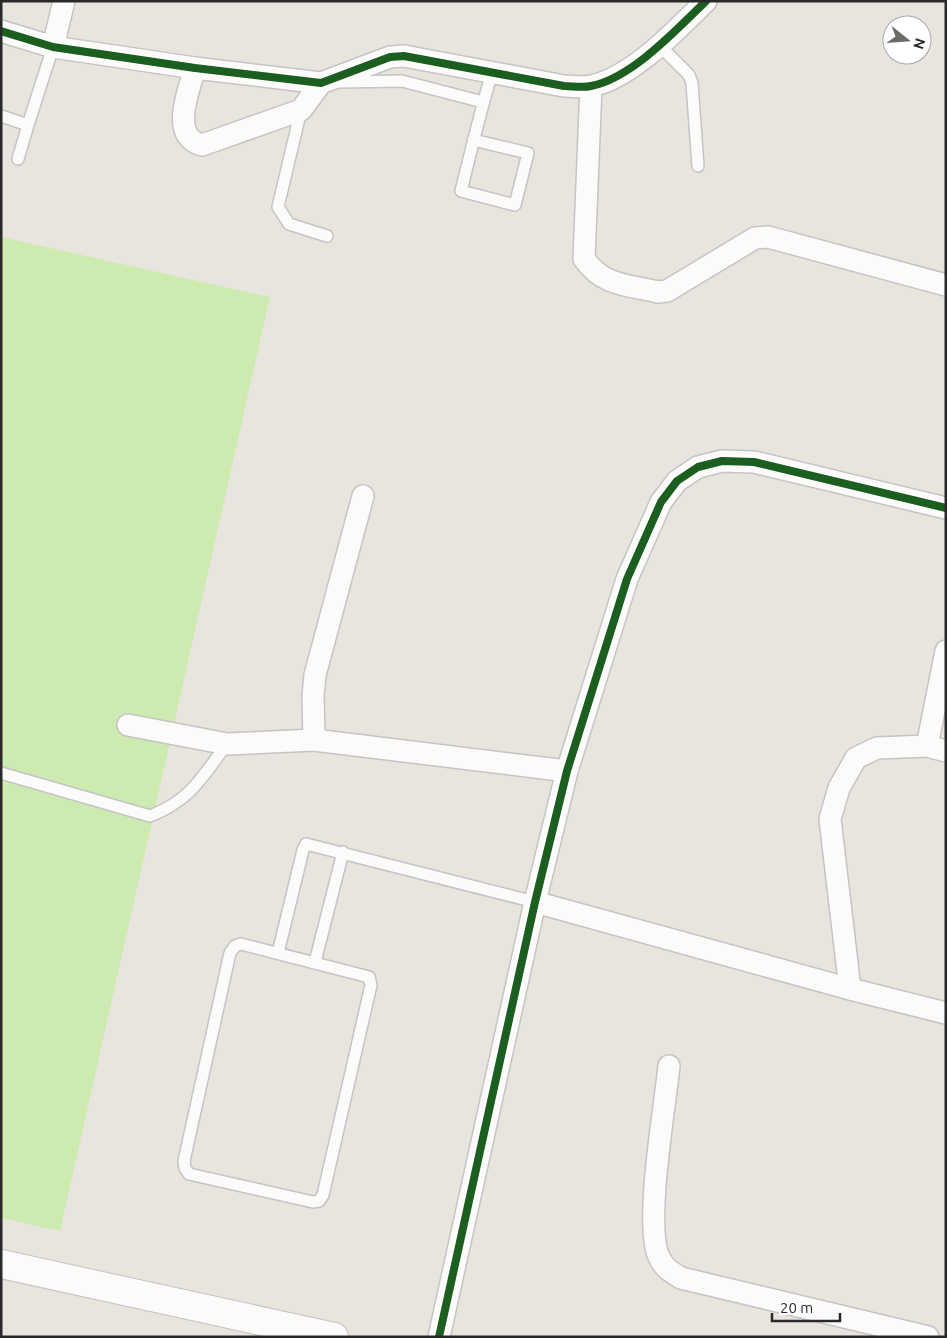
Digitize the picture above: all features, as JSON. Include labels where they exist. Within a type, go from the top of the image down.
[{"type":"street","points":[[53,46],[64,1]]},
{"type":"street","points":[[1,31],[53,46],[195,68],[322,83],[390,57],[404,56],[564,86],[591,86],[618,76],[660,46],[706,1]]},
{"type":"street","points":[[195,68],[182,115],[187,137],[192,143],[202,145],[301,110],[322,83]]},
{"type":"street","points":[[591,86],[584,259],[602,279],[658,292],[667,291],[756,238],[768,237],[946,285]]},
{"type":"street","points":[[438,1337],[535,902],[567,771],[627,579],[661,502],[677,481],[698,467],[722,461],[754,462],[946,508]]},
{"type":"street","points":[[314,740],[313,696],[315,675],[363,496]]},
{"type":"street","points":[[850,990],[830,819],[839,788],[856,758],[877,748],[936,749],[946,651]]},
{"type":"street","points":[[128,725],[227,744],[314,740],[567,771]]},
{"type":"street","points":[[535,902],[850,990],[946,1013]]},
{"type":"street","points":[[669,1066],[654,1209],[654,1240],[659,1257],[666,1270],[681,1278],[928,1337]]},
{"type":"street","points":[[1,1264],[334,1337]]},
{"type":"lane","points":[[18,159],[53,46]]},
{"type":"lane","points":[[660,46],[689,75],[692,83],[698,166]]},
{"type":"lane","points":[[474,140],[528,153],[515,204],[460,191],[492,73]]},
{"type":"lane","points":[[322,83],[402,81],[483,102]]},
{"type":"lane","points":[[301,110],[278,207],[289,224],[327,236]]},
{"type":"lane","points":[[1,116],[28,125]]},
{"type":"lane","points":[[1,773],[150,816],[171,808],[187,796],[227,744]]},
{"type":"lane","points":[[278,953],[302,850],[306,844],[535,902]]},
{"type":"lane","points":[[315,962],[343,852]]},
{"type":"lane","points":[[241,944],[315,962],[362,973],[370,977],[371,984],[323,1196],[319,1201],[312,1202],[189,1174],[184,1168],[184,1161],[230,953],[235,946],[241,944]]},
{"type":"green space","points":[[1,237],[270,297],[60,1231],[1,1218]]},
{"type":"cycle path","points":[[1,31],[53,47],[195,68],[321,83],[390,57],[404,56],[564,86],[585,87],[607,81],[638,63],[668,38],[706,1]]},
{"type":"cycle path","points":[[439,1337],[535,902],[567,771],[627,579],[661,502],[677,481],[698,467],[722,461],[754,462],[946,508]]}]
